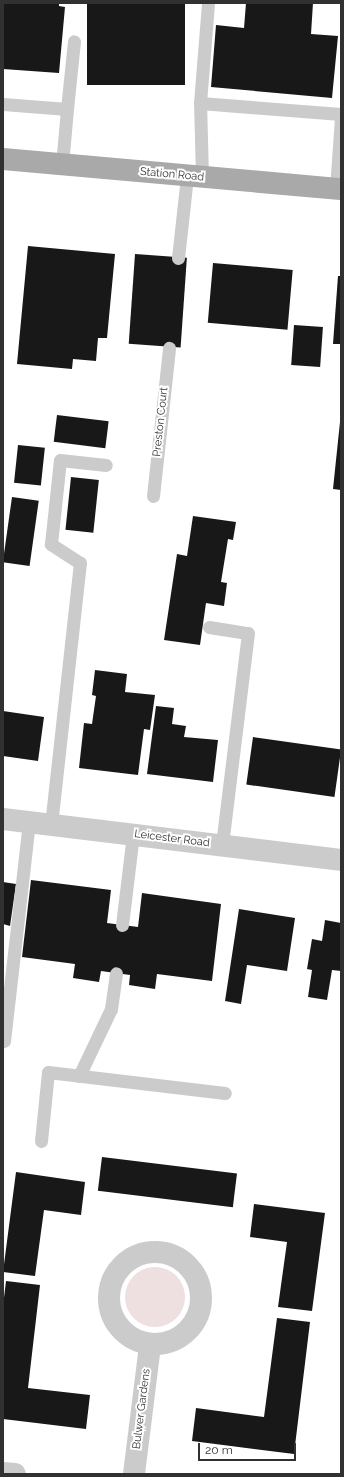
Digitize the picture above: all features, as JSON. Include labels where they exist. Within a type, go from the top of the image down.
[{"type":"main road","name":"Station Road","points":[[3,159],[339,189]]},
{"type":"street","name":"Leicester Road","points":[[3,819],[341,860]]},
{"type":"street","points":[[160,1252],[175,1257],[189,1266],[197,1280],[200,1290],[200,1311],[192,1326],[181,1337],[166,1343],[150,1345],[136,1341],[124,1332],[115,1322],[110,1308],[109,1293],[113,1279],[120,1267],[132,1258],[146,1253],[160,1252]]},
{"type":"street","name":"Bulwer Gardens","points":[[134,1474],[150,1345]]},
{"type":"street","points":[[3,1473],[15,1474]]},
{"type":"lane","points":[[178,258],[195,177],[208,3]]},
{"type":"lane","points":[[62,165],[74,41]]},
{"type":"lane","points":[[200,103],[341,116],[339,189]]},
{"type":"lane","points":[[3,104],[67,109]]},
{"type":"lane","name":"Preston Court","points":[[153,496],[169,348]]},
{"type":"lane","points":[[51,825],[80,563],[51,544],[60,460],[106,465]]},
{"type":"lane","points":[[209,627],[248,633],[222,845]]},
{"type":"lane","points":[[4,1041],[29,822]]},
{"type":"lane","points":[[122,925],[133,834]]},
{"type":"lane","points":[[79,1076],[111,1009],[116,973]]},
{"type":"lane","points":[[42,1140],[48,1072],[225,1093]]},
{"type":"shaded area","points":[[155,1267],[171,1272],[176,1276],[180,1281],[185,1297],[180,1313],[176,1318],[171,1322],[155,1327],[139,1322],[134,1318],[130,1313],[125,1297],[130,1281],[134,1276],[139,1272]]},
{"type":"building","points":[[3,3],[59,3],[59,6],[65,7],[59,73],[3,69]]},
{"type":"building","points":[[87,3],[185,3],[185,85],[87,85]]},
{"type":"building","points":[[246,3],[313,3],[311,34],[338,36],[332,98],[211,87],[216,25],[244,28]]},
{"type":"building","points":[[28,246],[115,254],[107,338],[98,338],[96,361],[73,359],[72,369],[17,364]]},
{"type":"building","points":[[135,254],[187,258],[181,347],[129,344]]},
{"type":"building","points":[[213,263],[293,270],[287,330],[208,323]]},
{"type":"building","points":[[338,276],[341,276],[341,344],[333,344]]},
{"type":"building","points":[[294,325],[323,327],[320,367],[291,365]]},
{"type":"building","points":[[57,415],[109,421],[105,448],[54,442]]},
{"type":"building","points":[[341,422],[341,490],[333,489]]},
{"type":"building","points":[[18,445],[45,448],[41,486],[14,483]]},
{"type":"building","points":[[71,477],[99,480],[93,533],[65,530]]},
{"type":"building","points":[[12,497],[39,501],[30,566],[3,562]]},
{"type":"building","points":[[193,516],[236,522],[233,540],[228,539],[221,582],[227,583],[224,606],[206,603],[200,645],[164,640],[177,554],[187,556]]},
{"type":"building","points":[[95,670],[127,674],[125,692],[155,695],[150,730],[144,729],[138,775],[79,768],[84,723],[92,724],[96,696],[92,695]]},
{"type":"building","points":[[156,706],[174,708],[172,724],[186,726],[184,737],[218,740],[213,782],[147,774]]},
{"type":"building","points":[[3,711],[44,717],[38,761],[3,756]]},
{"type":"building","points":[[253,737],[341,749],[334,797],[246,785]]},
{"type":"building","points":[[31,880],[111,890],[107,923],[138,927],[142,893],[221,904],[212,981],[157,974],[155,989],[129,985],[130,975],[101,971],[99,982],[73,978],[75,964],[22,957]]},
{"type":"building","points":[[3,882],[16,884],[10,926],[3,924]]},
{"type":"building","points":[[239,909],[295,918],[287,971],[247,965],[241,1004],[225,1001]]},
{"type":"building","points":[[325,920],[341,923],[341,971],[332,970],[327,1000],[308,997],[312,970],[307,969],[312,939],[322,941]]},
{"type":"building","points":[[102,1157],[237,1174],[233,1207],[98,1191]]},
{"type":"building","points":[[16,1172],[85,1182],[81,1215],[44,1210],[35,1276],[3,1272]]},
{"type":"building","points":[[254,1204],[325,1213],[312,1311],[278,1307],[287,1242],[250,1237]]},
{"type":"building","points":[[6,1281],[40,1285],[28,1388],[90,1395],[86,1429],[3,1419],[3,1306]]},
{"type":"building","points":[[277,1318],[310,1322],[294,1454],[192,1441],[196,1408],[264,1417]]}]
